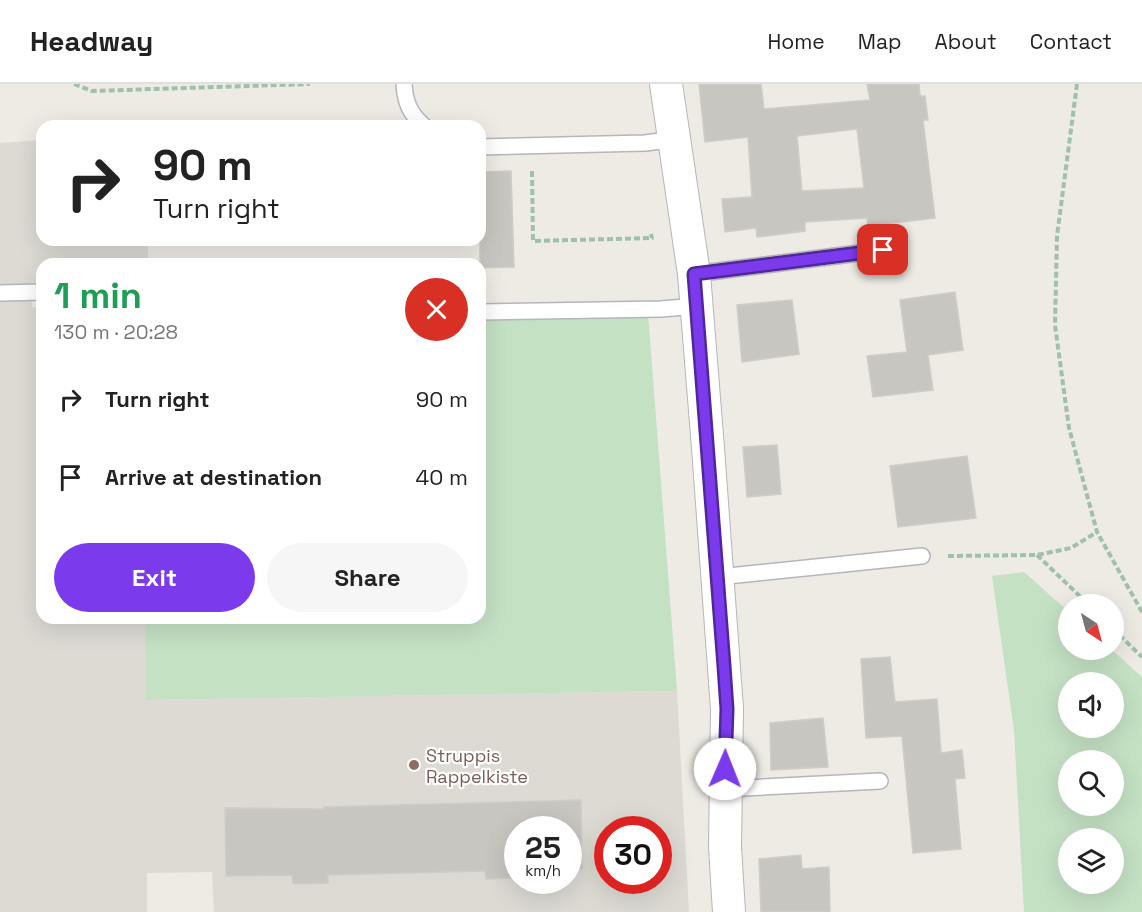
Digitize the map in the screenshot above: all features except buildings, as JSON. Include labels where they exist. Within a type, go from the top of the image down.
[{"type":"street","points":[[666,84],[694,274],[718,577],[727,709],[725,847],[729,912]]},
{"type":"lane","points":[[404,84],[405,101],[417,120]]},
{"type":"lane","points":[[486,147],[645,143],[675,139]]},
{"type":"lane","points":[[694,274],[883,250]]},
{"type":"lane","points":[[0,292],[36,292]]},
{"type":"lane","points":[[486,312],[661,309],[697,306]]},
{"type":"lane","points":[[718,577],[922,556]]},
{"type":"lane","points":[[725,789],[880,781]]},
{"type":"path","points":[[74,84],[92,91],[310,84]]},
{"type":"path","points":[[1077,84],[1057,236],[1055,325],[1069,428],[1098,532],[1142,612]]},
{"type":"path","points":[[532,146],[533,241],[652,238],[651,226]]},
{"type":"path","points":[[922,556],[1037,555],[1071,548],[1098,532]]},
{"type":"path","points":[[1037,555],[1078,594]]},
{"type":"path","points":[[1124,640],[1142,657]]},
{"type":"shaded area","name":"Struppis Rappelkiste","points":[[36,140],[36,246],[148,246],[148,258],[36,258],[36,283],[31,283],[32,307],[36,307],[36,624],[146,624],[146,700],[677,691],[689,912],[214,912],[212,872],[147,873],[147,912],[0,912],[0,143]]},
{"type":"green space","points":[[648,313],[677,691],[146,700],[146,624],[486,624],[486,319]]},
{"type":"green space","points":[[1024,572],[1058,602],[1058,660],[1123,660],[1142,677],[1142,912],[1024,912],[1014,730],[992,576]]},
{"type":"place","name":"Struppis Rappelkiste","points":[[414,765]]},
{"type":"route","points":[[725,769],[727,709],[694,274],[883,250]]}]
